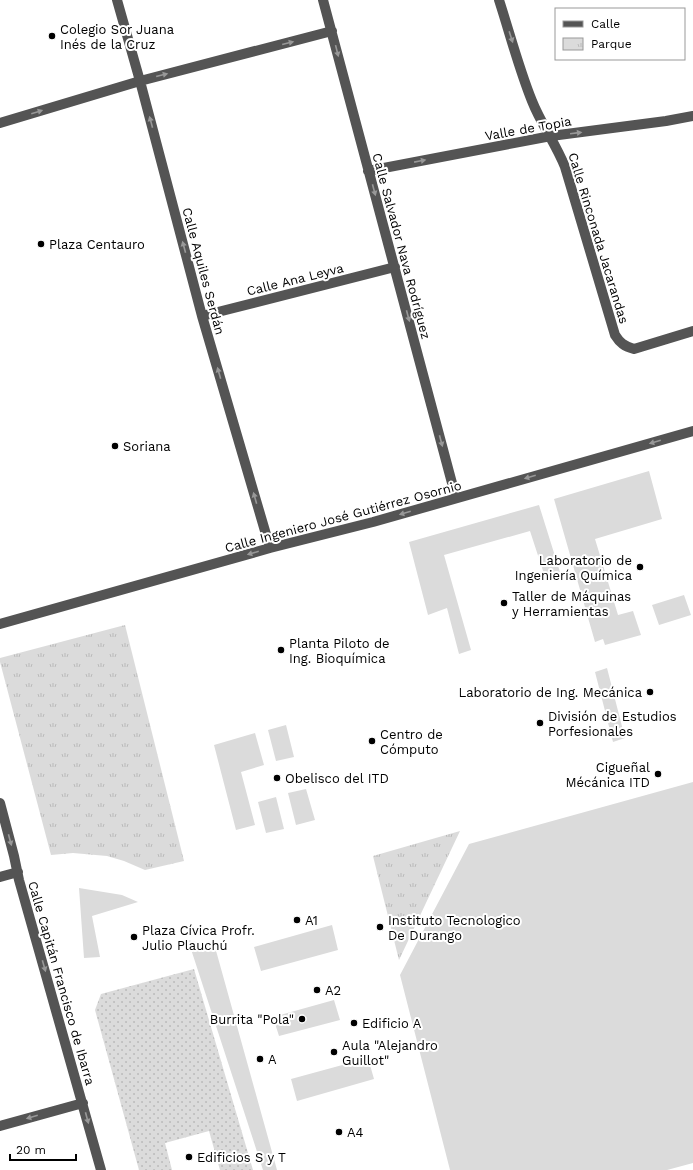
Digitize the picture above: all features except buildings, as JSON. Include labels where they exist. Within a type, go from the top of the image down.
[{"type":"street","name":"Calle Aquiles Serdán","points":[[116,0],[140,81],[202,316],[270,548]]},
{"type":"street","name":"Calle Salvador Nava Rodríguez","points":[[323,0],[456,498]]},
{"type":"street","name":"Calle Rinconada Jacarandas","points":[[499,0],[532,101],[539,118],[551,136],[565,167],[615,335],[619,342],[634,349],[693,331]]},
{"type":"street","points":[[0,123],[140,81],[332,31]]},
{"type":"street","name":"Valle de Topia","points":[[368,171],[551,136],[693,116]]},
{"type":"street","name":"Calle Ana Leyva","points":[[202,316],[394,267]]},
{"type":"street","name":"Calle Ingeniero José Gutiérrez Osornio","points":[[0,624],[270,548],[373,522],[693,431]]},
{"type":"street","name":"Calle Capitán Francisco de Ibarra","points":[[0,802],[19,880],[101,1170]]},
{"type":"street","points":[[0,877],[18,872]]},
{"type":"street","points":[[0,1126],[83,1103]]},
{"type":"green space","points":[[649,471],[662,519],[595,539],[618,615],[633,611],[641,635],[605,645],[603,639],[595,642],[554,499]]},
{"type":"green space","points":[[539,505],[560,572],[545,577],[530,531],[444,555],[471,650],[459,654],[447,608],[428,615],[409,542]]},
{"type":"green space","points":[[684,595],[691,615],[659,625],[652,605]]},
{"type":"green space","points":[[125,625],[184,861],[145,870],[107,856],[73,853],[51,855],[0,662],[0,658]]},
{"type":"green space","points":[[607,668],[625,738],[613,742],[595,672]]},
{"type":"green space","points":[[286,725],[294,757],[276,761],[268,730]]},
{"type":"green space","points":[[255,733],[264,765],[241,772],[255,825],[236,830],[214,745]]},
{"type":"green space","points":[[693,782],[693,1163],[667,1170],[450,1170],[400,975],[469,844]]},
{"type":"green space","points":[[306,789],[315,820],[296,825],[288,793]]},
{"type":"green space","points":[[276,797],[284,829],[266,833],[258,802]]},
{"type":"green space","points":[[460,831],[399,960],[373,856]]},
{"type":"green space","points":[[79,888],[122,895],[138,902],[92,916],[100,957],[84,958]]},
{"type":"green space","points":[[332,925],[338,950],[261,971],[254,947]]},
{"type":"green space","points":[[188,940],[215,947],[277,1170],[263,1170]]},
{"type":"green space","points":[[194,969],[253,1170],[220,1170],[209,1131],[165,1143],[172,1170],[139,1170],[95,1010],[101,994]]},
{"type":"green space","points":[[334,1000],[340,1020],[279,1036],[273,1017]]},
{"type":"green space","points":[[368,1058],[374,1079],[297,1101],[291,1079]]},
{"type":"place","name":"Colegio Sor Juana Inés de la Cruz","points":[[52,36]]},
{"type":"place","name":"Plaza Centauro","points":[[41,244]]},
{"type":"place","name":"Soriana","points":[[115,446]]},
{"type":"place","name":"Laboratorio de Ingeniería Química","points":[[640,567]]},
{"type":"place","name":"Taller de Máquinas y Herramientas","points":[[504,603]]},
{"type":"place","name":"Planta Piloto de Ing. Bioquímica","points":[[281,650]]},
{"type":"place","name":"Laboratorio de Ing. Mecánica","points":[[650,692]]},
{"type":"place","name":"División de Estudios Porfesionales","points":[[540,723]]},
{"type":"place","name":"Centro de Cómputo","points":[[372,741]]},
{"type":"place","name":"Cigueñal Mécánica ITD","points":[[658,774]]},
{"type":"place","name":"Obelisco del ITD","points":[[277,778]]},
{"type":"place","name":"A1","points":[[297,920]]},
{"type":"place","name":"Instituto Tecnologico De Durango","points":[[380,927]]},
{"type":"place","name":"Plaza Cívica Profr. Julio Plauchú","points":[[134,937]]},
{"type":"place","name":"A2","points":[[317,990]]},
{"type":"place","name":"Burrita \"Pola\"","points":[[302,1019]]},
{"type":"place","name":"Edificio A","points":[[354,1023]]},
{"type":"place","name":"Aula \"Alejandro Guillot\"","points":[[334,1052]]},
{"type":"place","name":"A","points":[[260,1059]]},
{"type":"place","name":"A4","points":[[339,1132]]},
{"type":"place","name":"Edificios S y T","points":[[189,1157]]}]
